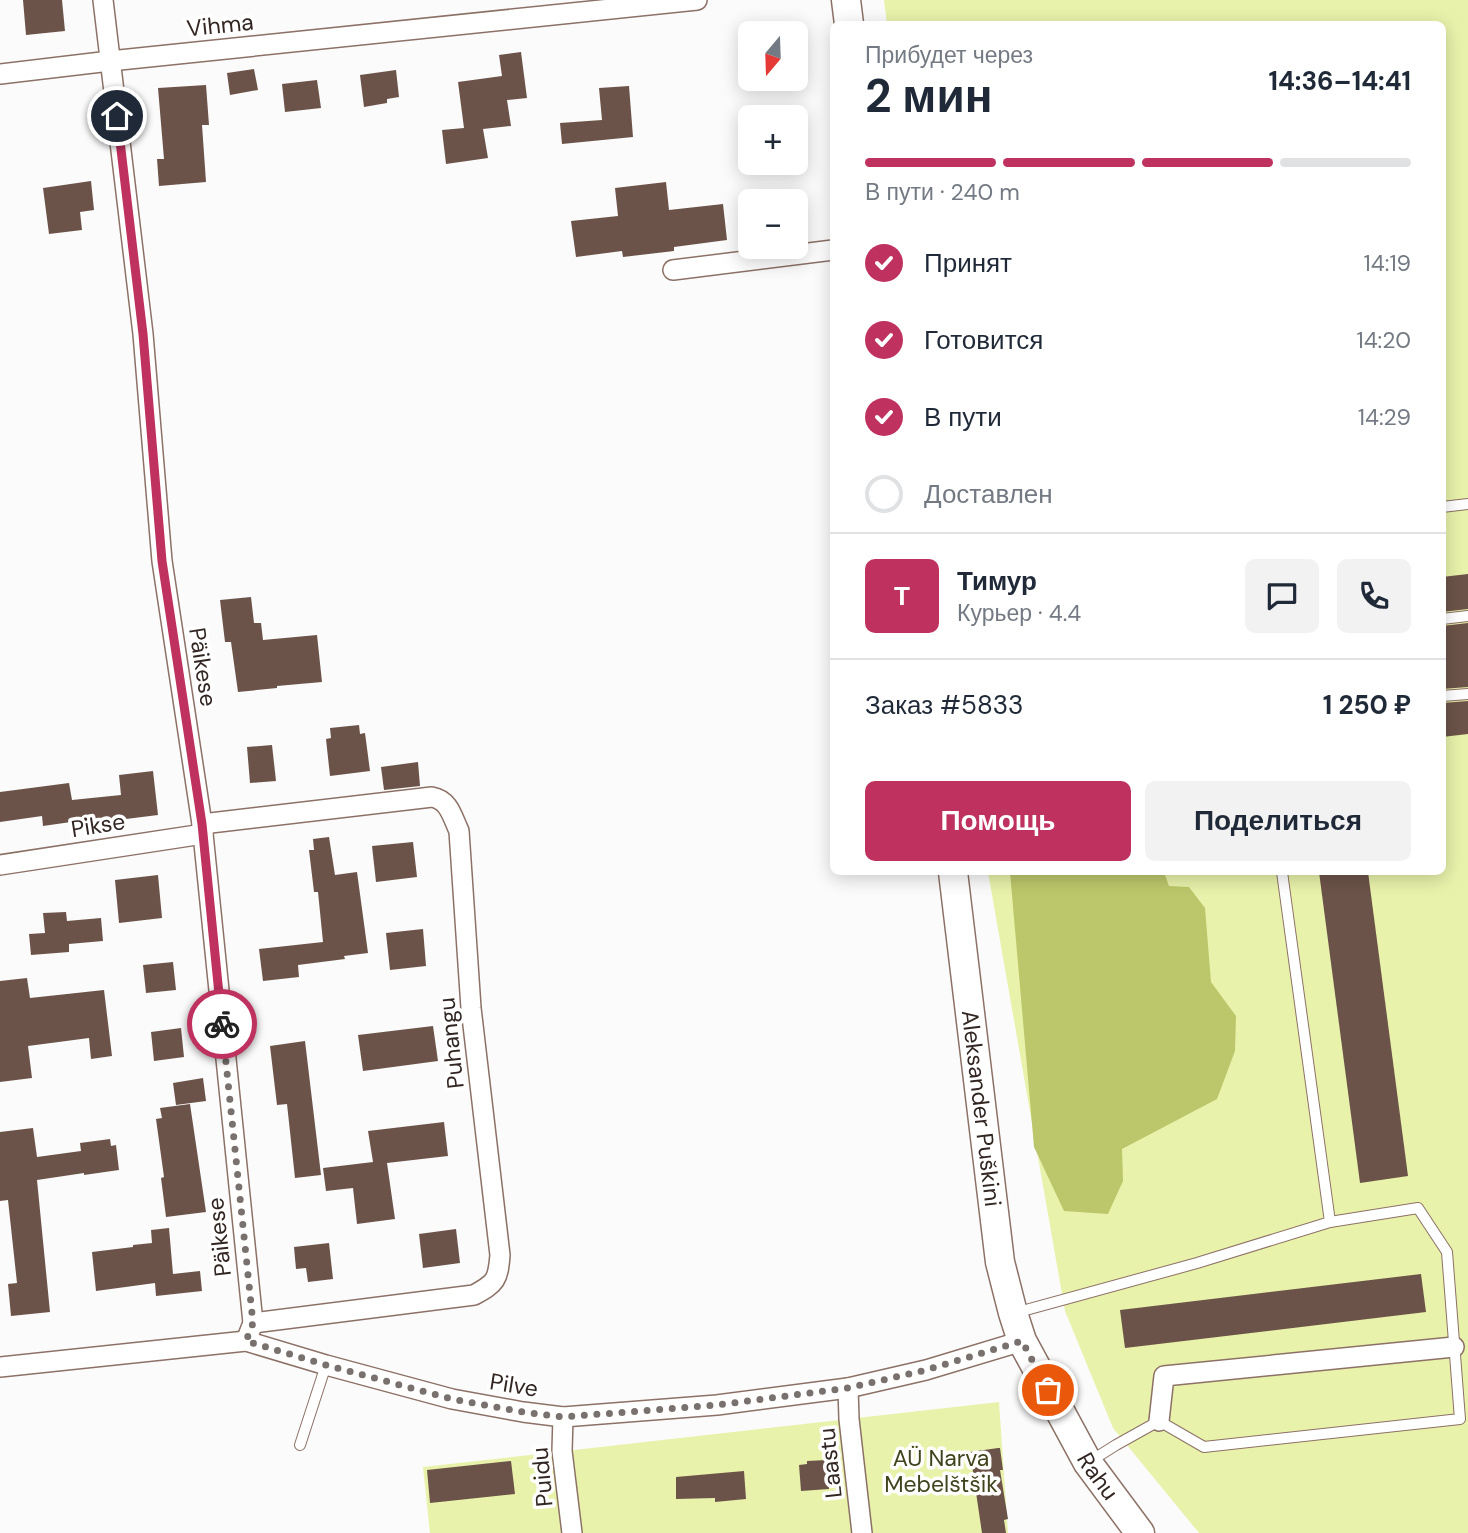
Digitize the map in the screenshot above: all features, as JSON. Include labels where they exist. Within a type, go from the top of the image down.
[{"type":"main road","points":[[846,0],[849,21]]},
{"type":"main road","name":"Aleksander Puškini","points":[[953,875],[1000,1262],[1022,1341]]},
{"type":"main road","name":"Rahu","points":[[1022,1341],[1088,1463],[1140,1533]]},
{"type":"street","name":"Päikese","points":[[103,0],[143,334],[162,561],[203,829],[249,1332]]},
{"type":"street","name":"Vihma","points":[[0,74],[697,0]]},
{"type":"street","points":[[673,270],[830,250]]},
{"type":"street","name":"Pikse","points":[[0,865],[203,829],[432,797],[441,799],[449,807]]},
{"type":"street","name":"Puhangu","points":[[249,1332],[474,1295],[490,1287],[498,1274],[500,1255],[471,1008],[459,831],[449,807]]},
{"type":"street","name":"Pilve","points":[[0,1367],[249,1332],[326,1365],[452,1399],[563,1417],[717,1405],[848,1388],[926,1370],[1022,1341]]},
{"type":"street","points":[[1159,1421],[1164,1376],[1454,1347]]},
{"type":"street","name":"Laastu","points":[[848,1388],[862,1533]]},
{"type":"street","name":"Puidu","points":[[563,1417],[562,1451],[572,1533]]},
{"type":"lane","points":[[1446,507],[1468,504]]},
{"type":"lane","points":[[1446,620],[1468,617]]},
{"type":"lane","points":[[1446,696],[1468,694]]},
{"type":"lane","points":[[1282,875],[1330,1222]]},
{"type":"lane","points":[[1013,1313],[1197,1263],[1330,1222],[1418,1208],[1447,1252],[1460,1419],[1204,1447],[1159,1421],[1088,1463]]},
{"type":"lane","points":[[300,1445],[326,1365]]},
{"type":"green space","points":[[884,0],[1468,0],[1468,1533],[1199,1533],[1113,1428],[1065,1311],[989,875],[1446,875],[1446,21],[887,21]]},
{"type":"green space","points":[[1010,875],[1165,875],[1169,886],[1189,887],[1205,908],[1211,982],[1236,1016],[1235,1051],[1217,1099],[1122,1149],[1123,1181],[1108,1214],[1064,1211],[1034,1147]]},
{"type":"green space","name":"AÜ Narva Mebelštšik","points":[[999,1402],[1008,1533],[430,1533],[423,1467]]},
{"type":"building","points":[[23,0],[62,0],[65,31],[26,35]]},
{"type":"building","points":[[521,52],[527,98],[507,100],[511,126],[483,129],[488,158],[446,164],[442,130],[464,128],[458,82],[502,76],[499,55]]},
{"type":"building","points":[[254,69],[258,90],[230,95],[227,73]]},
{"type":"building","points":[[396,70],[399,97],[387,99],[387,103],[364,107],[360,75]]},
{"type":"building","points":[[317,80],[321,108],[285,112],[282,84]]},
{"type":"building","points":[[206,85],[209,125],[202,125],[206,182],[159,186],[157,159],[164,159],[158,88]]},
{"type":"building","points":[[629,86],[633,137],[562,144],[560,123],[602,120],[599,88]]},
{"type":"building","points":[[91,181],[94,210],[80,212],[82,230],[49,234],[43,188]]},
{"type":"building","points":[[666,182],[669,210],[723,204],[727,240],[674,247],[674,251],[623,257],[622,251],[576,257],[571,221],[618,216],[615,188]]},
{"type":"building","points":[[1468,574],[1468,609],[1446,612],[1446,577]]},
{"type":"building","points":[[251,597],[254,623],[261,623],[263,640],[317,635],[322,682],[238,692],[231,642],[225,642],[220,600]]},
{"type":"building","points":[[1468,623],[1468,687],[1446,689],[1446,626]]},
{"type":"building","points":[[1468,701],[1468,734],[1446,737],[1446,703]]},
{"type":"building","points":[[359,725],[360,734],[365,733],[370,771],[330,776],[326,739],[331,738],[330,728]]},
{"type":"building","points":[[272,745],[276,781],[250,783],[247,747]]},
{"type":"building","points":[[418,762],[420,786],[384,790],[381,767]]},
{"type":"building","points":[[153,771],[158,815],[78,825],[78,821],[43,826],[42,816],[0,822],[0,792],[69,783],[72,800],[121,795],[119,775]]},
{"type":"building","points":[[329,837],[335,875],[357,872],[368,953],[298,965],[299,977],[263,981],[259,949],[323,942],[318,892],[314,892],[309,850],[314,850],[313,839]]},
{"type":"building","points":[[413,842],[417,877],[376,882],[372,846]]},
{"type":"building","points":[[158,875],[162,918],[119,923],[115,880]]},
{"type":"building","points":[[1319,875],[1368,875],[1408,1176],[1360,1183]]},
{"type":"building","points":[[66,912],[67,921],[101,918],[103,941],[69,944],[69,952],[31,955],[29,934],[45,933],[43,913]]},
{"type":"building","points":[[423,929],[426,966],[390,970],[386,933]]},
{"type":"building","points":[[173,962],[176,990],[146,993],[143,965]]},
{"type":"building","points":[[27,978],[30,998],[104,990],[112,1056],[91,1059],[89,1038],[28,1046],[32,1078],[0,1082],[0,981]]},
{"type":"building","points":[[433,1026],[438,1061],[363,1071],[358,1035]]},
{"type":"building","points":[[181,1028],[184,1057],[154,1061],[151,1032]]},
{"type":"building","points":[[305,1041],[321,1175],[295,1178],[287,1104],[277,1105],[270,1046]]},
{"type":"building","points":[[203,1078],[206,1101],[176,1105],[173,1083]]},
{"type":"building","points":[[190,1104],[206,1212],[166,1217],[156,1119],[162,1118],[160,1108]]},
{"type":"building","points":[[444,1122],[448,1156],[387,1163],[395,1219],[357,1224],[353,1188],[326,1191],[323,1168],[373,1162],[368,1131]]},
{"type":"building","points":[[33,1128],[37,1157],[81,1151],[80,1143],[110,1139],[111,1146],[116,1145],[119,1170],[37,1180],[50,1312],[11,1316],[8,1284],[17,1283],[8,1200],[0,1201],[0,1132]]},
{"type":"building","points":[[169,1228],[173,1274],[200,1271],[202,1291],[156,1296],[155,1283],[96,1291],[92,1252],[152,1243],[151,1230]]},
{"type":"building","points":[[456,1229],[460,1263],[423,1268],[419,1234]]},
{"type":"building","points":[[329,1243],[333,1279],[308,1282],[306,1268],[296,1269],[294,1247]]},
{"type":"building","points":[[1421,1274],[1426,1312],[1125,1348],[1120,1310]]},
{"type":"building","points":[[1000,1448],[1003,1470],[1000,1470],[1008,1519],[1004,1520],[1006,1533],[982,1533],[970,1452]]},
{"type":"building","points":[[827,1460],[829,1489],[801,1491],[799,1465],[807,1464],[807,1461]]},
{"type":"building","points":[[511,1461],[515,1494],[430,1503],[427,1470]]},
{"type":"building","points":[[744,1471],[746,1499],[715,1502],[715,1498],[676,1499],[676,1477]]},
{"type":"way so far","points":[[222,1024],[253,1323],[246,1341],[452,1399],[563,1417],[717,1405],[848,1388],[926,1370],[1022,1341],[1048,1390]]},
{"type":"route","points":[[117,116],[143,334],[162,561],[202,824],[222,1024]]}]
